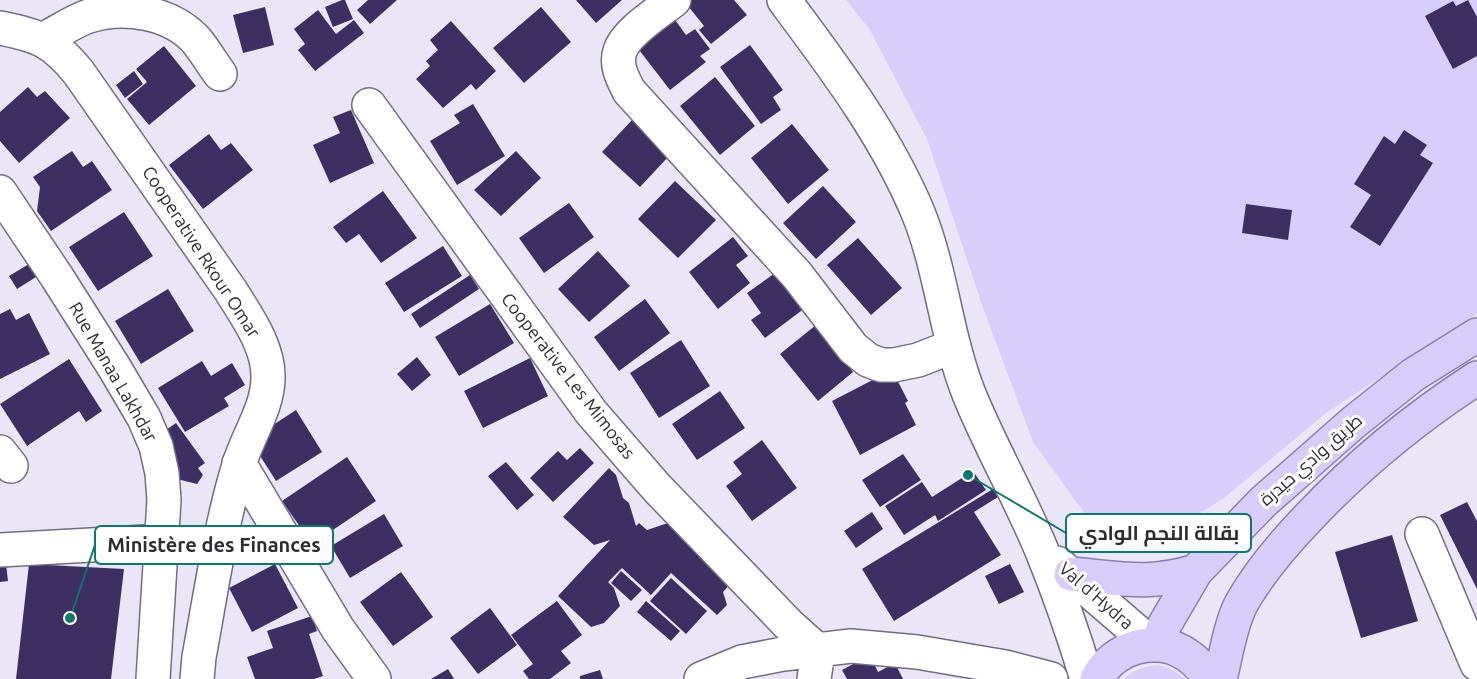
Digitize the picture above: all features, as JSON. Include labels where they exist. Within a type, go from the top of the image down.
[{"type":"main road","name":"طريق وادي حيدرة","points":[[1154,645],[1196,571],[1263,502],[1354,422],[1413,375],[1477,335]]},
{"type":"main road","name":"طريق وادي حيدرة","points":[[1220,679],[1240,606],[1266,565],[1332,492],[1382,447],[1441,401],[1477,378]]},
{"type":"main road","points":[[1071,574],[1124,580],[1158,580],[1196,571]]},
{"type":"main road","points":[[1098,679],[1101,671],[1115,657],[1132,648],[1154,645],[1169,647],[1186,654],[1200,665],[1209,679]]},
{"type":"street","points":[[674,0],[642,25],[620,50],[621,74],[629,91],[797,274],[853,348],[868,360],[881,365],[894,365],[918,360],[954,346]]},
{"type":"street","points":[[784,0],[855,99],[903,179],[928,242],[954,346],[968,391],[1041,549],[1065,610],[1088,679]]},
{"type":"street","points":[[44,39],[88,16],[121,10],[163,17],[195,40],[219,74]]},
{"type":"street","name":"Cooperative Rkour Omar","points":[[0,28],[44,39],[64,55],[86,82],[231,291],[260,343],[266,359],[268,379],[264,400],[239,463],[228,507],[205,622],[197,679]]},
{"type":"street","name":"Cooperative Les Mimosas","points":[[369,105],[591,412],[657,488],[789,625],[816,665]]},
{"type":"street","name":"Rue Manaa Lakhdar","points":[[0,192],[57,277],[144,418],[156,446],[162,473],[164,500],[153,679]]},
{"type":"street","points":[[239,463],[338,629],[374,679]]},
{"type":"street","points":[[1422,534],[1477,664]]},
{"type":"street","points":[[0,550],[163,541]]},
{"type":"street","name":"Val d'Hydra","points":[[1041,549],[1154,645]]},
{"type":"street","points":[[700,679],[742,662],[783,654],[816,665],[851,646],[917,652],[1005,667],[1051,679]]},
{"type":"shaded area","points":[[846,0],[1477,0],[1477,314],[1326,413],[1224,498],[1164,536],[1088,518],[1033,442],[982,305],[927,139],[870,30]]},
{"type":"shaded area","points":[[1158,665],[1172,669],[1185,679],[1124,679],[1140,669]]},
{"type":"building","points":[[345,0],[353,19],[333,27],[325,7]]},
{"type":"building","points":[[368,0],[397,0],[370,24],[357,10]]},
{"type":"building","points":[[576,0],[622,0],[596,23]]},
{"type":"building","points":[[734,0],[747,15],[711,44],[699,30],[704,26],[684,1]]},
{"type":"building","points":[[1468,0],[1477,17],[1477,56],[1453,69],[1425,16],[1453,1],[1456,6]]},
{"type":"building","points":[[265,7],[274,45],[243,53],[233,15]]},
{"type":"building","points":[[541,7],[571,42],[524,83],[493,48]]},
{"type":"building","points":[[318,10],[336,34],[354,20],[364,33],[315,71],[298,50],[305,44],[294,29]]},
{"type":"building","points":[[673,17],[686,35],[695,29],[710,49],[700,56],[706,62],[670,90],[636,46]]},
{"type":"building","points":[[451,21],[496,71],[476,90],[471,84],[443,108],[416,79],[430,66],[426,61],[438,50],[430,40]]},
{"type":"building","points":[[750,45],[783,90],[773,97],[781,110],[761,124],[720,67]]},
{"type":"building","points":[[164,46],[196,86],[149,125],[127,99],[147,82],[136,69]]},
{"type":"building","points":[[134,71],[143,84],[125,98],[116,85]]},
{"type":"building","points":[[715,77],[755,126],[720,155],[680,106]]},
{"type":"building","points":[[28,87],[37,97],[45,91],[70,118],[19,163],[0,141],[0,112]]},
{"type":"building","points":[[473,104],[505,156],[457,185],[430,141],[460,123],[454,115]]},
{"type":"building","points":[[351,110],[374,163],[330,183],[313,145],[340,133],[333,117]]},
{"type":"building","points":[[632,120],[669,156],[640,187],[602,152]]},
{"type":"building","points":[[792,124],[829,170],[788,204],[751,158]]},
{"type":"building","points":[[1404,130],[1427,145],[1420,155],[1433,163],[1380,246],[1350,227],[1371,195],[1354,184],[1384,136],[1395,144]]},
{"type":"building","points":[[209,134],[221,150],[231,143],[253,170],[203,209],[169,165]]},
{"type":"building","points":[[72,151],[83,167],[92,161],[112,190],[51,231],[37,211],[40,187],[33,177]]},
{"type":"building","points":[[516,151],[541,178],[501,216],[474,190]]},
{"type":"building","points":[[675,181],[716,220],[678,258],[638,219]]},
{"type":"building","points":[[823,186],[856,222],[816,259],[783,223]]},
{"type":"building","points":[[383,191],[417,238],[381,263],[359,234],[346,243],[333,227]]},
{"type":"building","points":[[569,203],[594,237],[544,273],[519,238]]},
{"type":"building","points":[[1246,204],[1292,210],[1288,240],[1242,233]]},
{"type":"building","points":[[124,212],[153,256],[98,291],[69,247]]},
{"type":"building","points":[[733,237],[748,256],[736,265],[750,283],[718,309],[689,272]]},
{"type":"building","points":[[858,238],[902,288],[871,315],[827,265]]},
{"type":"building","points":[[443,246],[462,276],[404,312],[385,283]]},
{"type":"building","points":[[598,251],[630,286],[589,322],[558,289]]},
{"type":"building","points":[[29,264],[36,277],[17,289],[9,276]]},
{"type":"building","points":[[778,271],[805,308],[765,338],[751,320],[761,313],[747,293]]},
{"type":"building","points":[[470,275],[479,289],[420,328],[411,314]]},
{"type":"building","points":[[168,289],[194,331],[141,364],[115,321]]},
{"type":"building","points":[[645,299],[670,333],[619,371],[594,337]]},
{"type":"building","points":[[490,304],[514,343],[459,376],[435,337]]},
{"type":"building","points":[[10,309],[16,320],[29,313],[50,354],[0,379],[0,314]]},
{"type":"building","points":[[816,325],[853,372],[818,401],[780,354]]},
{"type":"building","points":[[681,340],[710,386],[659,418],[630,373]]},
{"type":"building","points":[[417,357],[431,375],[412,391],[397,374]]},
{"type":"building","points":[[530,358],[548,396],[483,428],[464,391]]},
{"type":"building","points":[[69,359],[102,411],[86,422],[79,411],[27,446],[0,404]]},
{"type":"building","points":[[202,361],[211,376],[232,363],[245,385],[224,398],[229,406],[185,432],[158,388]]},
{"type":"building","points":[[892,370],[908,401],[905,403],[916,425],[860,455],[832,401]]},
{"type":"building","points":[[720,391],[745,428],[697,460],[672,424]]},
{"type":"building","points":[[296,410],[322,452],[276,481],[250,440]]},
{"type":"building","points":[[176,423],[205,463],[198,468],[203,475],[197,484],[173,478],[153,439]]},
{"type":"building","points":[[762,440],[797,488],[752,521],[726,486],[742,474],[733,462]]},
{"type":"building","points":[[580,448],[594,463],[553,502],[530,478],[558,451],[567,460]]},
{"type":"building","points":[[903,454],[921,480],[880,507],[862,480]]},
{"type":"building","points":[[347,457],[376,501],[312,544],[282,501]]},
{"type":"building","points":[[506,462],[534,495],[517,510],[488,476]]},
{"type":"building","points":[[609,468],[616,475],[623,498],[629,503],[636,526],[639,523],[647,530],[671,522],[734,580],[723,592],[727,605],[717,615],[671,573],[651,595],[622,568],[608,582],[614,588],[620,606],[604,623],[591,627],[558,596],[610,540],[594,545],[563,517]]},
{"type":"building","points":[[973,471],[986,490],[938,521],[935,515],[904,535],[885,506],[922,482],[932,497]]},
{"type":"building","points":[[993,489],[998,497],[974,512],[1001,555],[894,621],[862,569]]},
{"type":"building","points":[[1467,502],[1477,521],[1477,589],[1440,515]]},
{"type":"building","points":[[872,512],[883,529],[856,548],[844,531]]},
{"type":"building","points":[[384,514],[403,546],[350,578],[331,546]]},
{"type":"building","points":[[1392,535],[1418,621],[1361,638],[1335,552]]},
{"type":"building","points":[[0,555],[5,555],[8,581],[0,582]]},
{"type":"building","points":[[29,564],[124,569],[111,679],[16,679]]},
{"type":"building","points":[[275,564],[298,608],[252,632],[229,588]]},
{"type":"building","points":[[1010,564],[1024,592],[999,604],[985,576]]},
{"type":"building","points":[[621,571],[642,590],[631,601],[611,583]]},
{"type":"building","points":[[401,572],[433,617],[393,646],[360,602]]},
{"type":"building","points":[[671,578],[707,611],[686,634],[650,601]]},
{"type":"building","points":[[557,601],[582,635],[561,651],[571,663],[550,679],[529,679],[523,671],[533,664],[511,635]]},
{"type":"building","points":[[646,601],[680,631],[671,641],[637,612]]},
{"type":"building","points":[[490,608],[517,645],[478,674],[450,638]]},
{"type":"building","points":[[312,616],[317,631],[309,634],[323,676],[314,679],[255,679],[247,657],[273,648],[267,631]]},
{"type":"building","points":[[870,655],[878,672],[895,663],[903,679],[847,679],[842,670]]},
{"type":"building","points":[[448,669],[454,679],[431,679]]},
{"type":"building","points":[[600,670],[603,679],[580,679],[580,676]]},
{"type":"place","name":"بقالة النجم الوادي","points":[[968,475]]},
{"type":"place","name":"Ministère des Finances","points":[[70,618]]}]
